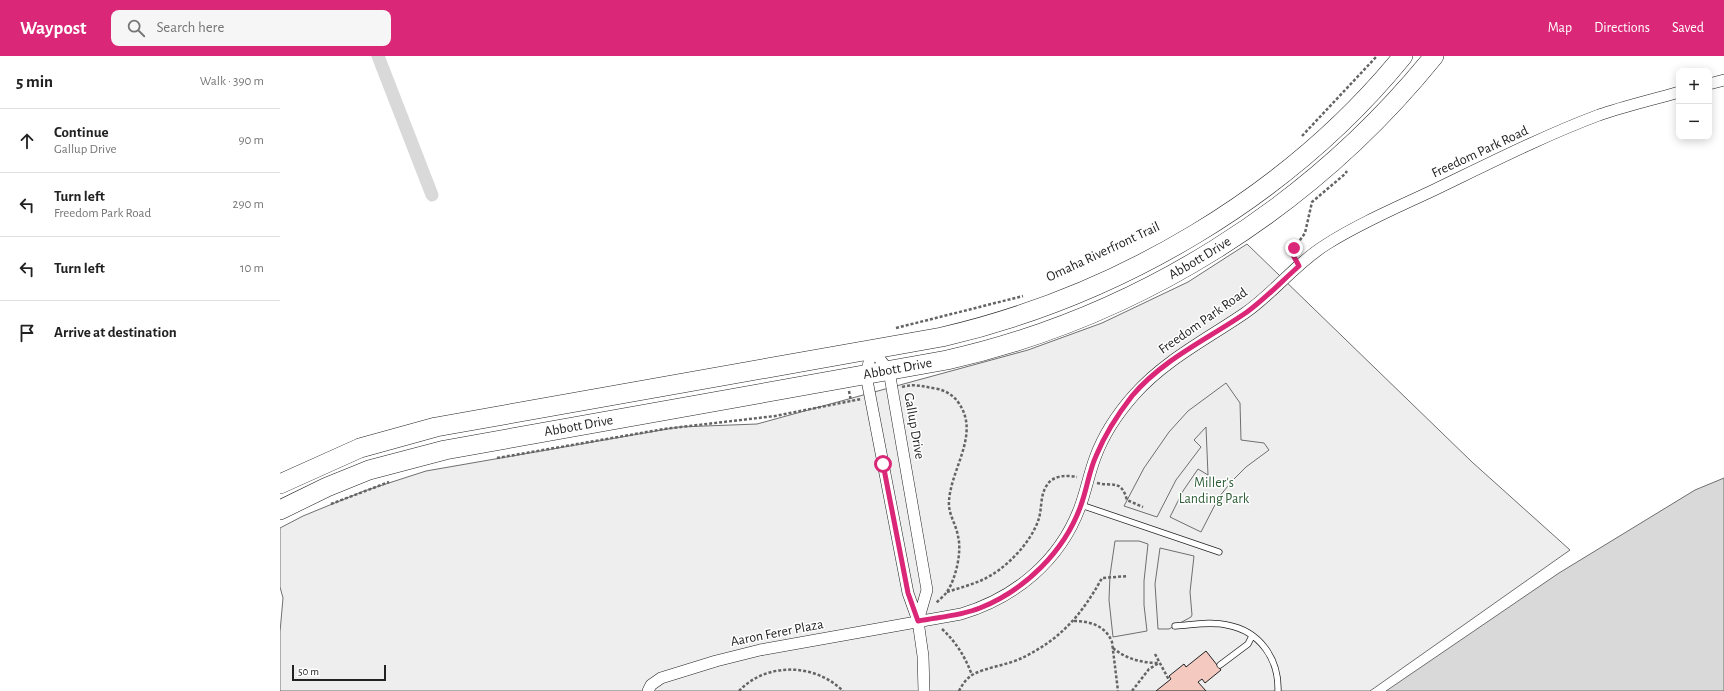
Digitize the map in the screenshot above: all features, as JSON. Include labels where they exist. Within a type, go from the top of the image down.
[{"type":"highway","name":"Abbott Drive","points":[[280,484],[360,448],[436,427],[872,350],[977,329],[1033,311],[1128,271],[1214,223],[1254,195],[1317,145],[1353,110],[1403,56]]},
{"type":"highway","name":"Abbott Drive","points":[[280,510],[327,487],[368,470],[445,450],[889,371],[989,350],[1090,314],[1152,285],[1232,239],[1299,191],[1344,152],[1412,83],[1434,56]]},
{"type":"street","points":[[1712,83],[1724,80]]},
{"type":"street","name":"Freedom Park Road","points":[[918,621],[961,614],[980,608],[1001,599],[1022,585],[1039,570],[1053,554],[1074,520],[1081,505],[1096,456],[1106,434],[1133,395],[1155,373],[1248,311],[1312,253],[1344,234],[1475,170],[1568,127],[1614,110],[1676,93]]},
{"type":"street","name":"Gallup Drive","points":[[872,350],[889,371],[927,590],[918,621]]},
{"type":"street","name":"Gallup Drive","points":[[872,350],[866,375],[908,593],[918,621],[924,691]]},
{"type":"street","name":"Aaron Ferer Plaza","points":[[648,691],[651,686],[662,678],[716,661],[760,650],[918,621]]},
{"type":"lane","points":[[1081,505],[1219,552]]},
{"type":"lane","points":[[1175,626],[1213,623],[1239,628],[1252,636],[1269,653],[1276,665],[1278,691]]},
{"type":"lane","points":[[1220,665],[1248,644],[1252,636]]},
{"type":"path","points":[[1301,136],[1377,56]]},
{"type":"path","points":[[1299,266],[1292,253],[1305,233],[1312,202],[1345,174],[1348,168],[1344,152]]},
{"type":"path","points":[[892,329],[1028,294]]},
{"type":"path","points":[[847,378],[851,401]]},
{"type":"path","points":[[911,384],[944,391],[955,398],[963,408],[967,426],[967,438],[950,492],[949,503],[950,514],[958,536],[959,549],[955,571],[947,592],[918,621],[942,630],[961,650],[972,675]]},
{"type":"path","points":[[492,459],[664,429],[748,420],[828,406]]},
{"type":"path","points":[[947,592],[983,580],[998,571],[1013,558],[1034,529],[1039,518],[1044,491],[1046,486],[1052,480],[1070,476],[1100,484],[1112,483],[1119,486],[1124,492],[1127,500],[1143,507]]},
{"type":"path","points":[[329,505],[391,481]]},
{"type":"path","points":[[959,691],[964,682],[972,675],[1023,658],[1042,647],[1074,621],[1085,607],[1102,578],[1128,576]]},
{"type":"path","points":[[1074,621],[1085,621],[1096,625],[1109,635],[1118,691]]},
{"type":"path","points":[[1112,648],[1119,653],[1146,663],[1159,663]]},
{"type":"path","points":[[1154,654],[1169,680]]},
{"type":"path","points":[[1132,691],[1149,669],[1159,663]]},
{"type":"path","points":[[738,691],[753,679],[766,673],[781,670],[811,673],[828,680],[843,691]]},
{"type":"green space","name":"Miller's Landing Park","points":[[1247,244],[1472,462],[1570,550],[1370,691],[280,691],[280,632],[283,598],[280,587],[280,528],[303,516],[364,491],[426,471],[679,427],[757,424],[1028,350],[1102,323],[1188,282]]},
{"type":"shaded area","points":[[1226,383],[1240,403],[1241,440],[1264,443],[1269,450],[1246,467],[1232,481],[1219,497],[1201,532],[1170,517],[1183,491],[1198,469],[1208,475],[1206,427],[1194,440],[1201,447],[1176,480],[1157,517],[1124,506],[1144,468],[1169,432],[1188,411]]},
{"type":"shaded area","points":[[1724,478],[1724,691],[1386,691],[1559,573],[1695,490]]},
{"type":"shaded area","points":[[1115,541],[1139,541],[1148,544],[1144,581],[1144,605],[1147,631],[1113,637],[1109,600],[1110,575]]},
{"type":"shaded area","points":[[1160,548],[1194,556],[1190,592],[1192,615],[1169,629],[1158,629],[1155,584]]},
{"type":"building","points":[[1206,651],[1221,670],[1205,683],[1202,679],[1198,682],[1206,691],[1156,691],[1171,679],[1169,676],[1184,664],[1186,667]]},
{"type":"waterway","points":[[378,56],[432,195]]},
{"type":"route","points":[[883,464],[908,593],[918,621],[961,614],[1001,599],[1022,585],[1039,570],[1064,538],[1081,505],[1096,456],[1106,434],[1133,395],[1155,373],[1248,311],[1299,266],[1292,253],[1294,248]]}]
